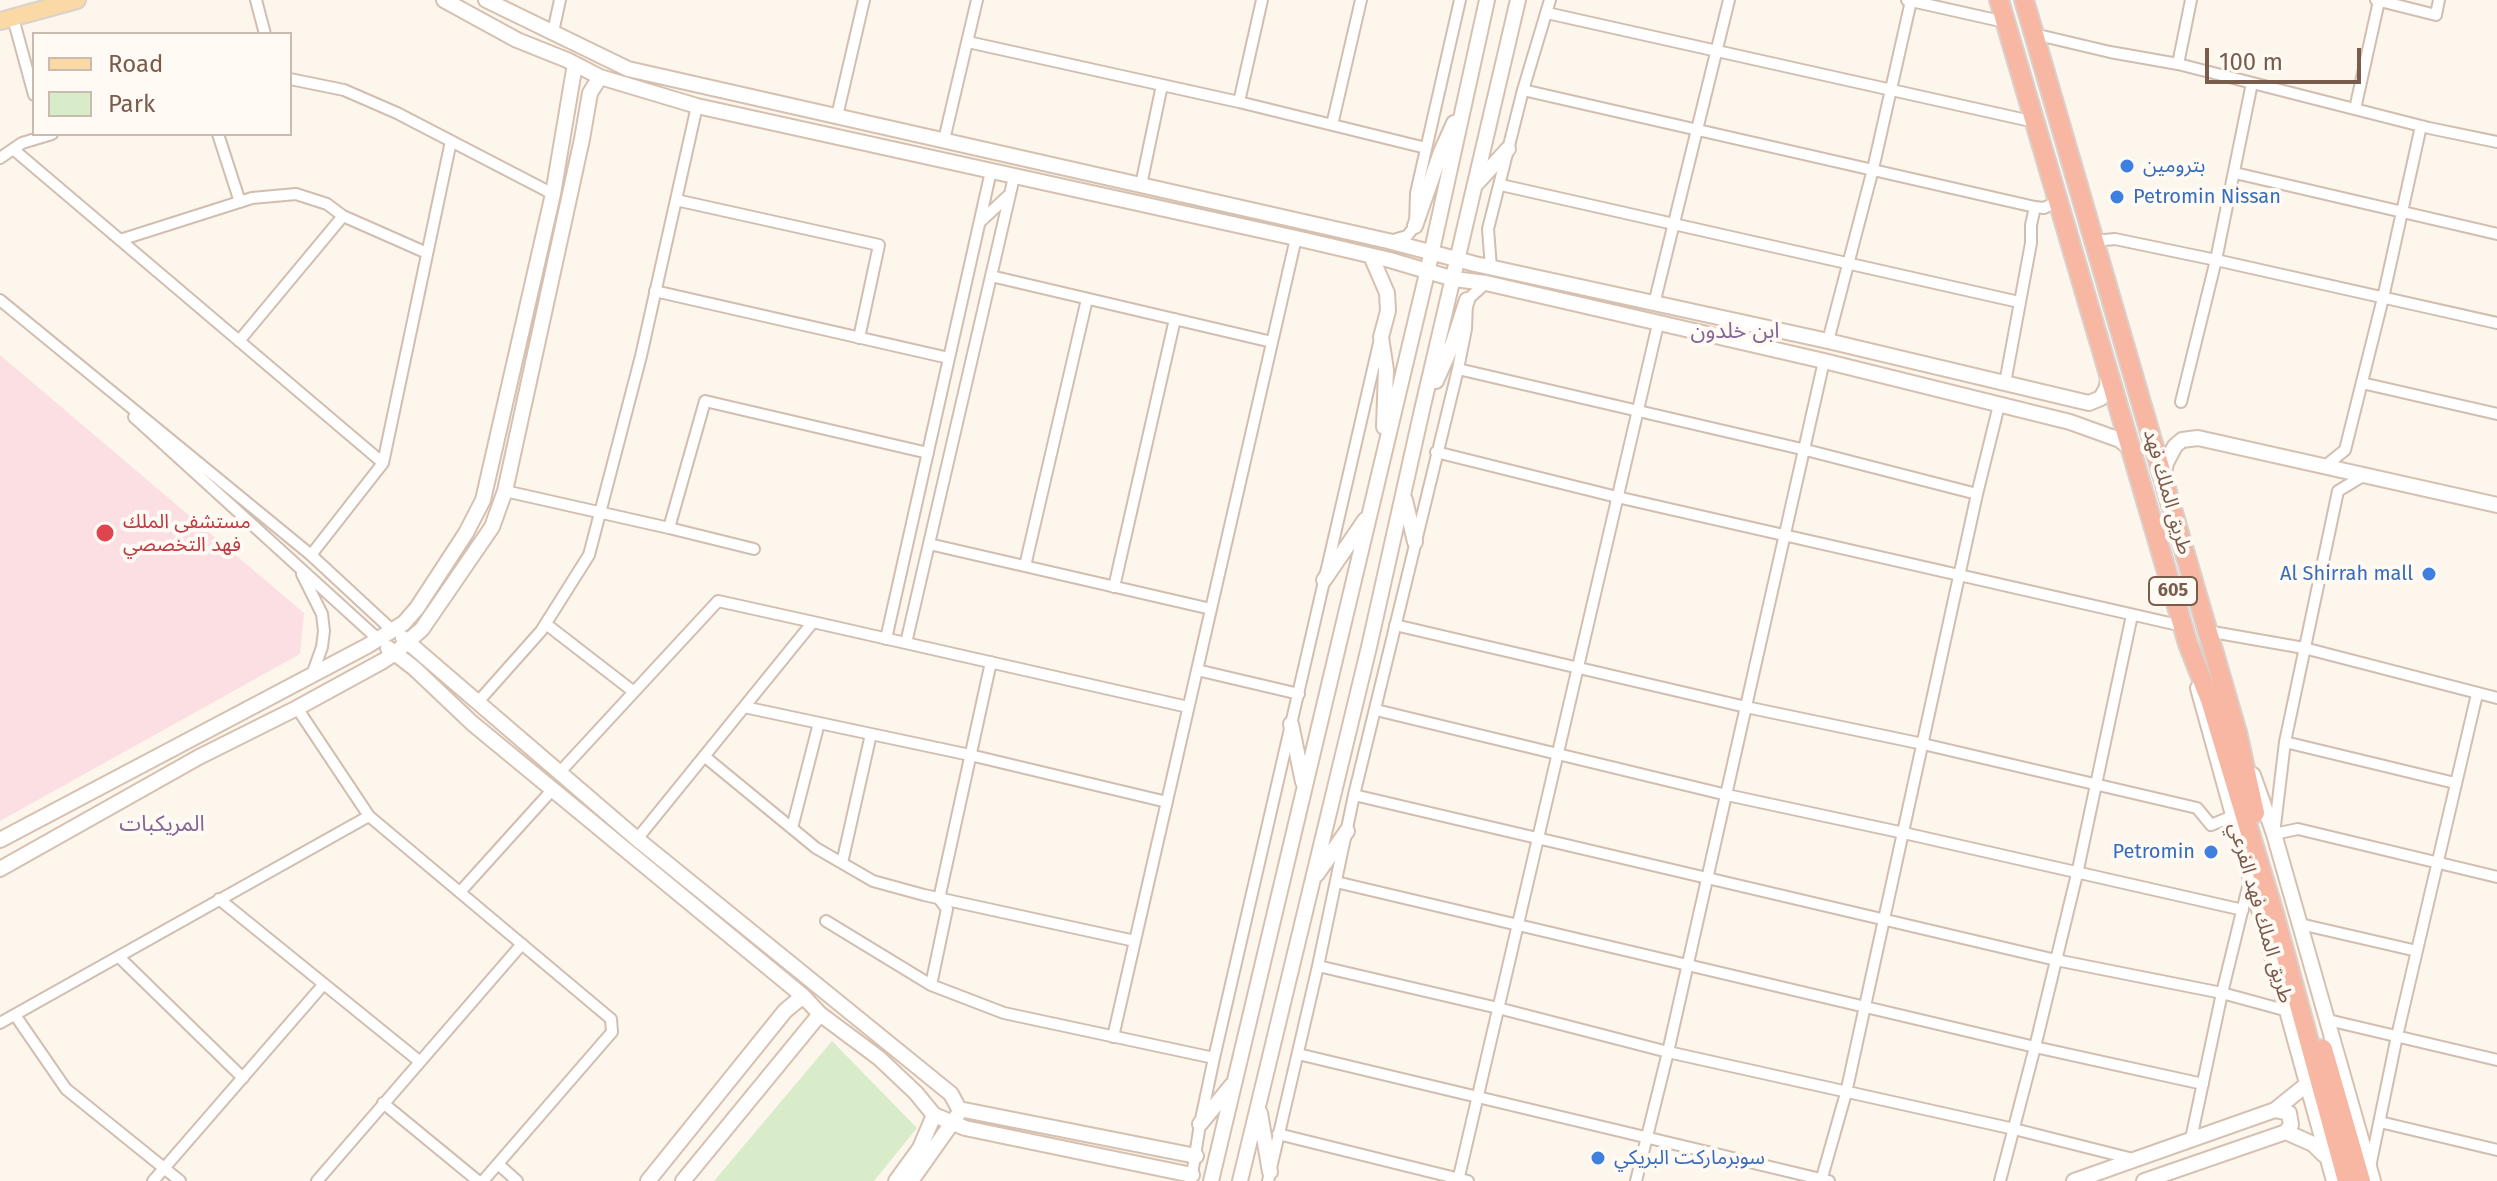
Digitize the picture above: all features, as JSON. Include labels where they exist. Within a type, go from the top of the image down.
[{"type":"highway","name":"طريق الملك فهد","points":[[1999,0],[2186,635],[2210,700],[2274,913],[2347,1181]]},
{"type":"highway","name":"طريق الملك فهد","points":[[2024,0],[2237,732],[2254,809],[2368,1177]]},
{"type":"main road","points":[[7,19],[77,0]]},
{"type":"street","points":[[256,0],[264,32]]},
{"type":"street","points":[[444,0],[517,40],[600,77],[697,106],[1296,238],[1427,273],[1486,283],[1824,361],[2070,422],[2120,440],[2131,449]]},
{"type":"street","points":[[486,0],[628,69],[1388,241],[1491,268],[1828,341],[2089,403],[2101,398],[2107,387],[2108,367]]},
{"type":"street","points":[[553,32],[560,0]]},
{"type":"street","points":[[837,116],[864,0]]},
{"type":"street","points":[[944,140],[977,0]]},
{"type":"street","points":[[1239,102],[1262,0]]},
{"type":"street","points":[[1332,125],[1361,0]]},
{"type":"street","points":[[1415,226],[1416,193],[1460,0]]},
{"type":"street","points":[[1479,0],[1481,28]]},
{"type":"street","points":[[1211,1181],[1432,254],[1487,0]]},
{"type":"street","points":[[1240,1181],[1369,647],[1518,0]]},
{"type":"street","points":[[1491,268],[1488,229],[1523,90],[1550,0]]},
{"type":"street","points":[[1654,304],[1729,0]]},
{"type":"street","points":[[2178,64],[2191,0]]},
{"type":"street","points":[[2355,109],[2377,1],[2436,15],[2439,0]]},
{"type":"street","points":[[1828,341],[1873,169],[1909,1],[2005,22]]},
{"type":"street","points":[[1547,13],[2035,122]]},
{"type":"street","points":[[7,19],[32,89]]},
{"type":"street","points":[[2034,34],[2178,64],[2421,126],[2497,142]]},
{"type":"street","points":[[968,42],[1239,102],[1426,148]]},
{"type":"street","points":[[0,840],[379,640],[404,623],[417,608],[466,533],[483,500],[553,194],[575,64]]},
{"type":"street","points":[[0,869],[199,757],[297,708],[395,653],[422,629],[492,527],[505,491],[590,93],[600,77]]},
{"type":"street","points":[[292,79],[344,90],[397,113],[553,194]]},
{"type":"street","points":[[2181,402],[2216,260],[2252,83]]},
{"type":"street","points":[[1141,185],[1162,85]]},
{"type":"street","points":[[1523,90],[2035,207],[2044,208],[2058,201]]},
{"type":"street","points":[[1388,241],[1407,236],[1415,226],[1441,152],[1467,93]]},
{"type":"street","points":[[477,703],[546,624],[589,555],[655,291],[697,106]]},
{"type":"street","points":[[2324,467],[2345,450],[2421,126]]},
{"type":"street","points":[[0,158],[22,143],[44,136]]},
{"type":"street","points":[[219,136],[240,202]]},
{"type":"street","points":[[311,555],[383,463],[451,141]]},
{"type":"street","points":[[13,149],[383,463]]},
{"type":"street","points":[[1477,184],[1508,149]]},
{"type":"street","points":[[886,639],[991,171]]},
{"type":"street","points":[[2235,173],[2497,234]]},
{"type":"street","points":[[906,643],[1014,177]]},
{"type":"street","points":[[1501,185],[2019,302]]},
{"type":"street","points":[[120,240],[252,198],[296,194],[327,204],[343,216],[427,253]]},
{"type":"street","points":[[980,222],[1010,194]]},
{"type":"street","points":[[676,200],[879,245],[859,338]]},
{"type":"street","points":[[2005,383],[2035,207]]},
{"type":"street","points":[[239,341],[343,216]]},
{"type":"street","points":[[1113,1037],[1296,238]]},
{"type":"street","points":[[2094,241],[2115,239],[2497,323]]},
{"type":"street","points":[[90,374],[156,439],[238,509],[472,723],[803,996],[820,1014],[879,1058],[934,1115],[952,1124],[1192,1178],[1214,1058],[1388,311],[1387,293],[1371,256]]},
{"type":"street","points":[[991,276],[1272,342]]},
{"type":"street","points":[[1422,410],[1453,343],[1467,300],[1486,283]]},
{"type":"street","points":[[655,291],[949,358]]},
{"type":"street","points":[[1025,566],[1087,299]]},
{"type":"street","points":[[0,300],[311,555],[393,631],[637,839],[951,1094],[959,1109]]},
{"type":"street","points":[[1269,1176],[1354,795],[1458,369],[1466,329],[1467,300]]},
{"type":"street","points":[[1114,587],[1175,319]]},
{"type":"street","points":[[1278,1134],[1461,1180],[1498,1008],[1658,324]]},
{"type":"street","points":[[1381,337],[1386,370],[1383,457]]},
{"type":"street","points":[[1636,1181],[1727,795],[1824,361]]},
{"type":"street","points":[[1458,369],[1806,450],[1977,494]]},
{"type":"street","points":[[2362,383],[2497,414]]},
{"type":"street","points":[[2070,422],[2080,420],[2085,412],[2076,400]]},
{"type":"street","points":[[669,528],[705,401],[928,453]]},
{"type":"street","points":[[1298,1054],[1824,1180],[1999,405]]},
{"type":"street","points":[[2163,478],[2170,454],[2182,440],[2198,438],[2497,505]]},
{"type":"street","points":[[1436,452],[1617,497],[2132,615],[2186,635]]},
{"type":"street","points":[[2363,476],[2338,491],[2285,742],[2274,834],[2298,829],[2497,877]]},
{"type":"street","points":[[505,491],[754,549]]},
{"type":"street","points":[[1404,494],[1415,542]]},
{"type":"street","points":[[1324,580],[1370,513]]},
{"type":"street","points":[[929,544],[1211,609]]},
{"type":"street","points":[[299,568],[322,614],[322,647],[311,676]]},
{"type":"street","points":[[559,773],[718,601],[1188,707]]},
{"type":"street","points":[[2000,1181],[2077,874],[2132,615]]},
{"type":"street","points":[[637,839],[813,622]]},
{"type":"street","points":[[546,624],[634,692]]},
{"type":"street","points":[[1395,625],[2197,808],[2211,825],[2233,816]]},
{"type":"street","points":[[2207,631],[2304,648],[2497,698]]},
{"type":"street","name":"طريق الملك فهد الفرعي","points":[[2186,635],[2204,713],[2334,1181]]},
{"type":"street","points":[[939,899],[991,662]]},
{"type":"street","points":[[1197,670],[1299,694]]},
{"type":"street","points":[[2368,1177],[2397,1036],[2477,694]]},
{"type":"street","points":[[744,707],[970,755],[1167,802]]},
{"type":"street","points":[[297,708],[369,816],[611,1019],[612,1032],[481,1181],[383,1103]]},
{"type":"street","points":[[1376,710],[1727,795],[2243,910]]},
{"type":"street","points":[[199,757],[209,743],[233,727],[235,716]]},
{"type":"street","points":[[792,828],[819,723]]},
{"type":"street","points":[[1291,724],[1304,789]]},
{"type":"street","name":"طريق الملك فهد الفرعي","points":[[2237,732],[2274,834],[2328,1020],[2368,1177]]},
{"type":"street","points":[[842,863],[871,734]]},
{"type":"street","points":[[2285,742],[2455,783]]},
{"type":"street","points":[[704,756],[816,848],[873,881],[939,899],[1135,941]]},
{"type":"street","points":[[460,892],[553,789]]},
{"type":"street","points":[[1354,795],[2056,960],[2222,993],[2288,1011]]},
{"type":"street","points":[[0,1023],[369,816]]},
{"type":"street","points":[[1312,881],[1347,831]]},
{"type":"street","points":[[2191,1139],[2251,877]]},
{"type":"street","points":[[1336,882],[2203,1084]]},
{"type":"street","points":[[219,899],[419,1061]]},
{"type":"street","points":[[931,985],[947,909],[939,899]]},
{"type":"street","points":[[826,921],[931,985],[1004,1013],[1214,1058]]},
{"type":"street","points":[[2300,924],[2417,951]]},
{"type":"street","points":[[317,1181],[522,944]]},
{"type":"street","points":[[119,957],[243,1078]]},
{"type":"street","points":[[1318,966],[1668,1052],[2014,1129],[2133,1159]]},
{"type":"street","points":[[153,1181],[323,985]]},
{"type":"street","points":[[648,1181],[785,1011],[803,996]]},
{"type":"street","points":[[683,1181],[820,1014]]},
{"type":"street","points":[[15,1015],[66,1089],[180,1181]]},
{"type":"street","points":[[2328,1020],[2497,1060]]},
{"type":"street","points":[[1200,1124],[1235,1081]]},
{"type":"street","points":[[2074,1181],[2275,1110],[2306,1085]]},
{"type":"street","points":[[1258,1105],[1269,1176]]},
{"type":"street","points":[[911,1181],[952,1124],[959,1109]]},
{"type":"street","points":[[959,1109],[1196,1156]]},
{"type":"street","points":[[2144,1181],[2286,1132],[2291,1125],[2289,1113],[2275,1110]]},
{"type":"street","points":[[896,1181],[920,1148],[934,1115]]},
{"type":"street","points":[[2380,1122],[2497,1150]]},
{"type":"street","points":[[2286,1132],[2313,1144],[2327,1157]]},
{"type":"street","points":[[498,1164],[517,1181]]},
{"type":"shaded area","name":"مستشفى الملك فهد التخصصي","points":[[0,355],[304,613],[300,654],[0,821]]},
{"type":"green space","points":[[832,1041],[917,1128],[874,1181],[714,1181]]},
{"type":"place","name":"بترومين","points":[[2127,166]]},
{"type":"place","name":"Petromin Nissan","points":[[2117,197]]},
{"type":"place","name":"مستشفى الملك فهد التخصصي","points":[[105,533]]},
{"type":"place","name":"Al Shirrah mall","points":[[2429,574]]},
{"type":"place","name":"Petromin","points":[[2211,852]]},
{"type":"place","name":"سوبرماركت البريكي","points":[[1598,1158]]},
{"type":"district","name":"ابن خلدون","points":[[1735,332]]},
{"type":"district","name":"المريكبات","points":[[162,825]]}]
